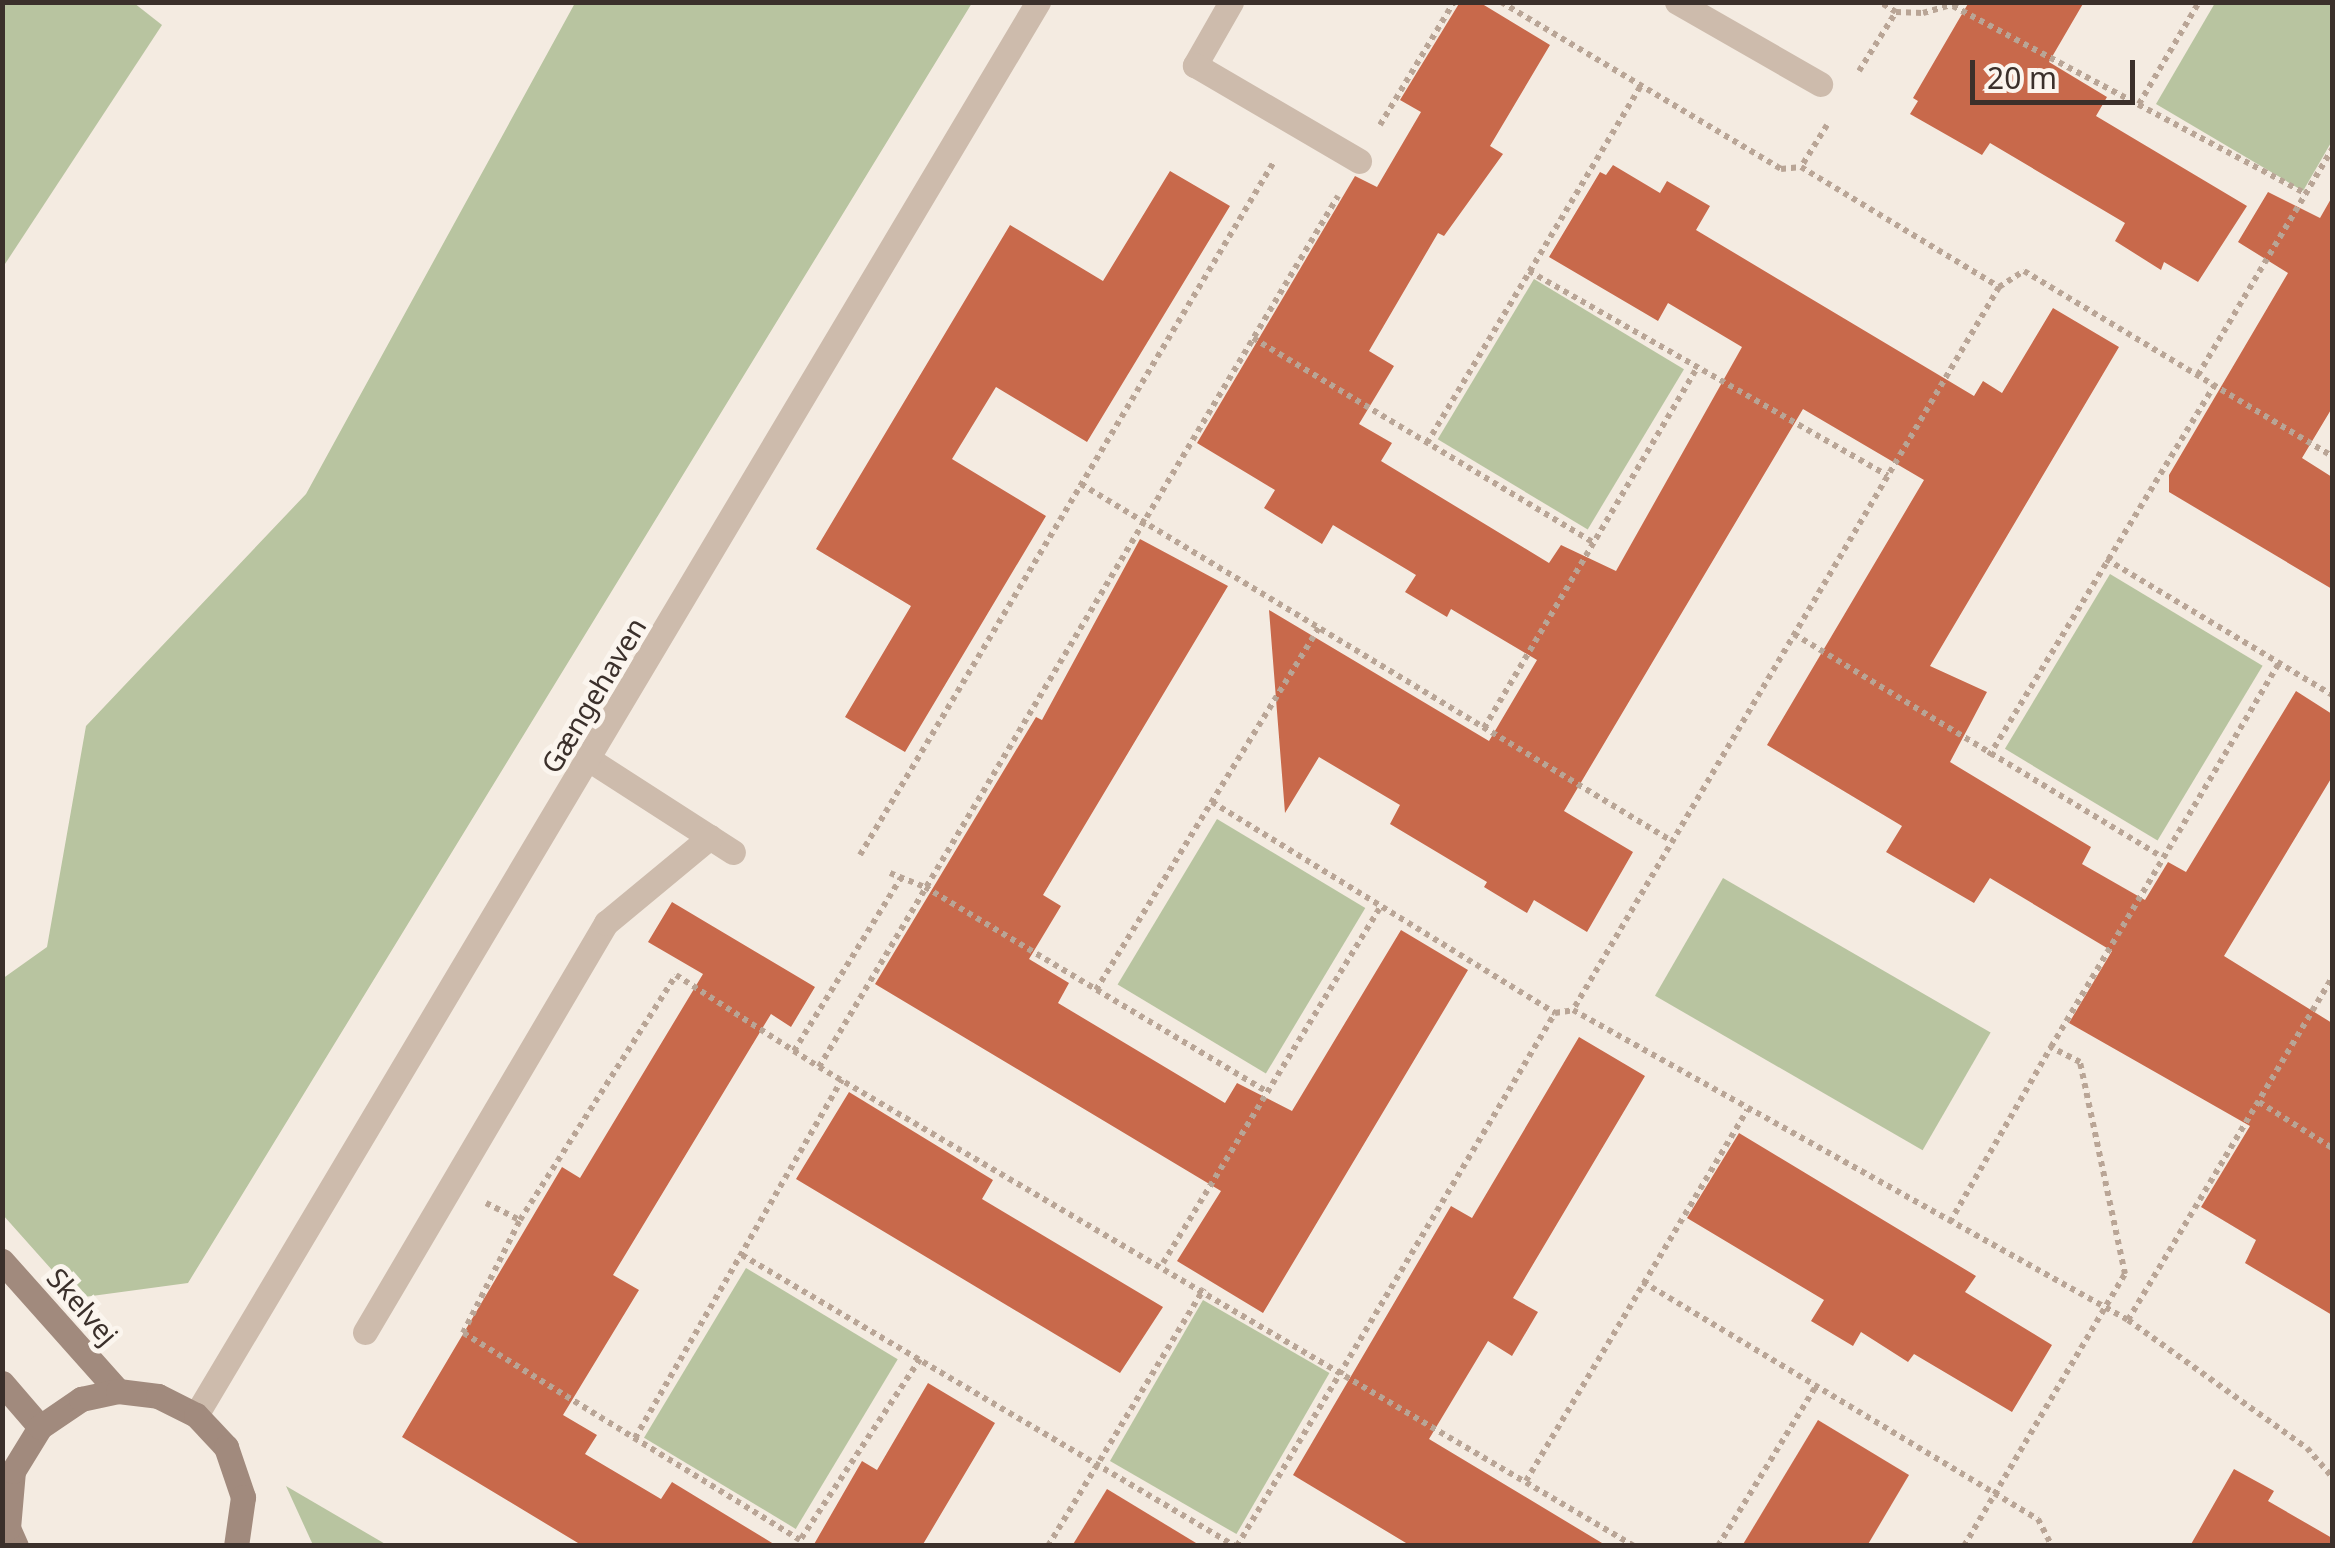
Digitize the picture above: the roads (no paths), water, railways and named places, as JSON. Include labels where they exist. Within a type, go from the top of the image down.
[{"type":"street","name":"Gængehaven","points":[[196,1415],[590,760],[1038,2]]},
{"type":"street","points":[[1231,2],[1195,65],[1359,162]]},
{"type":"street","points":[[1677,2],[1820,84]]},
{"type":"street","points":[[590,760],[734,852]]},
{"type":"street","points":[[365,1332],[606,923],[710,837]]},
{"type":"street","name":"Skelvej","points":[[2,1260],[118,1391]]},
{"type":"street","points":[[2,1383],[40,1427]]},
{"type":"street","points":[[16,1546],[8,1528],[13,1471],[40,1427],[81,1399],[118,1391],[158,1396],[196,1415],[226,1447],[243,1497],[236,1546]]}]
